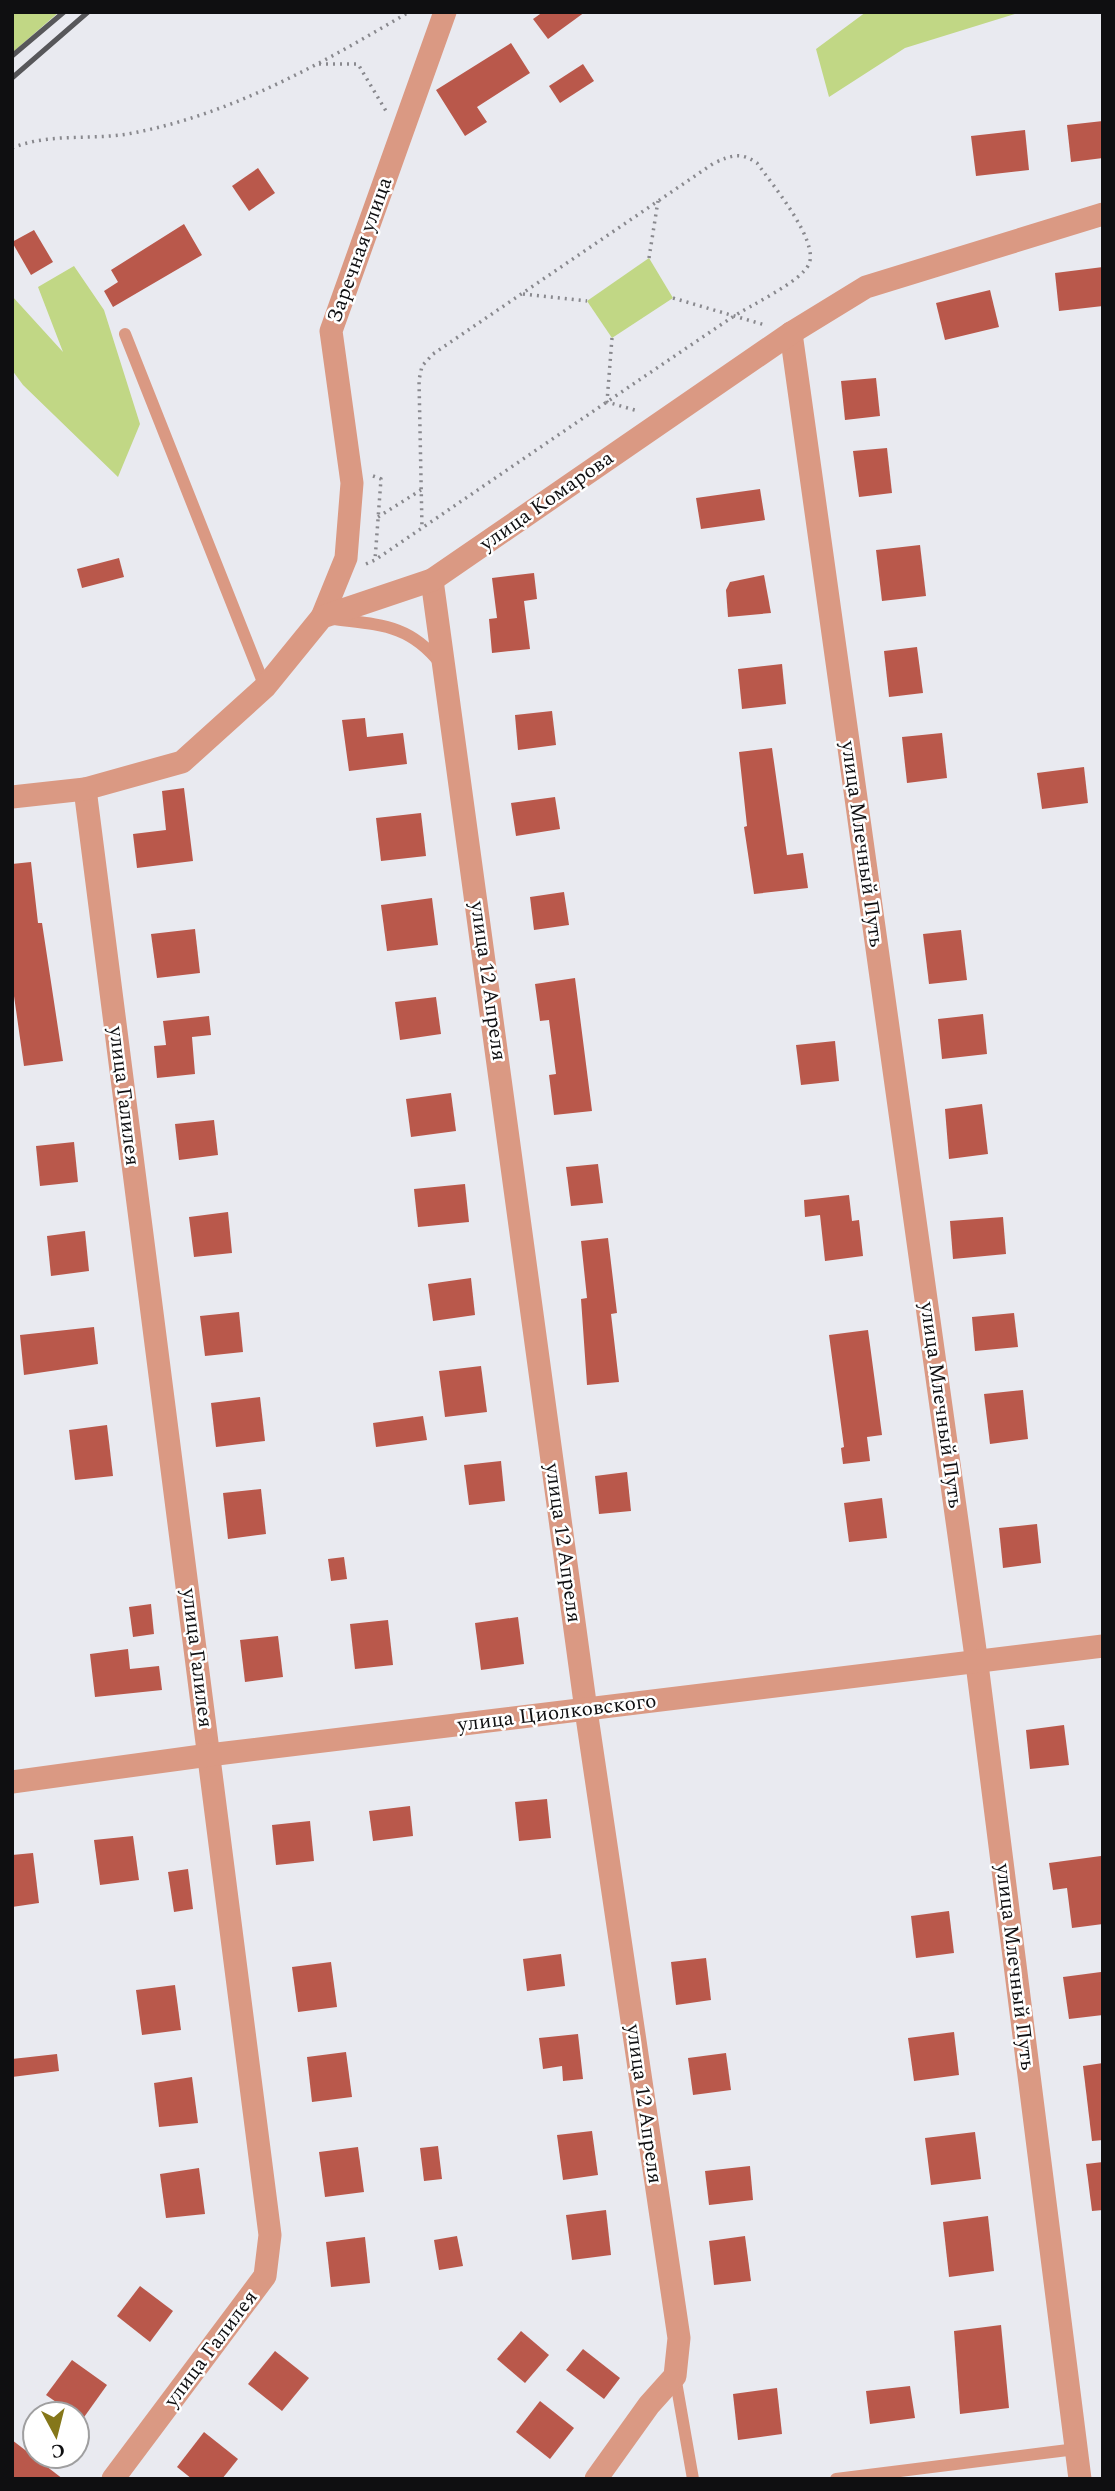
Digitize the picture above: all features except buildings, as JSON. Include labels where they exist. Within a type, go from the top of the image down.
[{"type":"street","name":"Заречная улица","points":[[322,617],[346,558],[352,483],[331,331],[445,12]]},
{"type":"street","name":"улица Комарова","points":[[322,617],[432,580],[791,333],[866,287],[1103,214]]},
{"type":"street","name":"улица Млечный Путь","points":[[791,333],[977,1664],[1080,2479]]},
{"type":"street","name":"улица 12 Апреля","points":[[432,580],[586,1710],[679,2338],[675,2376]]},
{"type":"street","points":[[12,797],[85,789],[182,762],[265,687],[322,617]]},
{"type":"street","name":"улица Галилея","points":[[85,789],[270,2235],[265,2276],[113,2479]]},
{"type":"street","name":"улица Циолковского","points":[[12,1782],[209,1755],[977,1664],[1103,1646]]},
{"type":"street","points":[[596,2479],[649,2405],[675,2376]]},
{"type":"lane","points":[[125,334],[265,687]]},
{"type":"lane","points":[[322,617],[396,627],[426,645],[446,671]]},
{"type":"lane","points":[[675,2376],[693,2479]]},
{"type":"lane","points":[[836,2479],[1076,2449]]},
{"type":"path","points":[[12,148],[32,140],[132,133],[222,109],[315,64],[409,12]]},
{"type":"path","points":[[315,64],[358,64],[386,108],[388,120]]},
{"type":"path","points":[[339,577],[375,560],[735,316],[797,277],[809,265],[811,251],[805,233],[757,163],[746,155],[731,155],[715,163],[433,354],[422,366],[419,380],[422,528]]},
{"type":"path","points":[[649,258],[658,201]]},
{"type":"path","points":[[521,294],[587,301]]},
{"type":"path","points":[[673,298],[791,333]]},
{"type":"path","points":[[607,402],[612,338]]},
{"type":"path","points":[[367,474],[381,479],[375,560]]},
{"type":"path","points":[[378,517],[421,490]]},
{"type":"green space","points":[[14,12],[59,12],[12,53]]},
{"type":"green space","points":[[866,12],[1021,12],[905,48],[829,97],[816,49]]},
{"type":"green space","points":[[649,258],[673,298],[612,338],[587,301]]},
{"type":"green space","points":[[74,266],[104,310],[140,424],[118,477],[23,385],[12,370],[12,296],[63,352],[38,287]]},
{"type":"railway","points":[[12,56],[64,12]]},
{"type":"railway","points":[[12,78],[88,12]]}]
